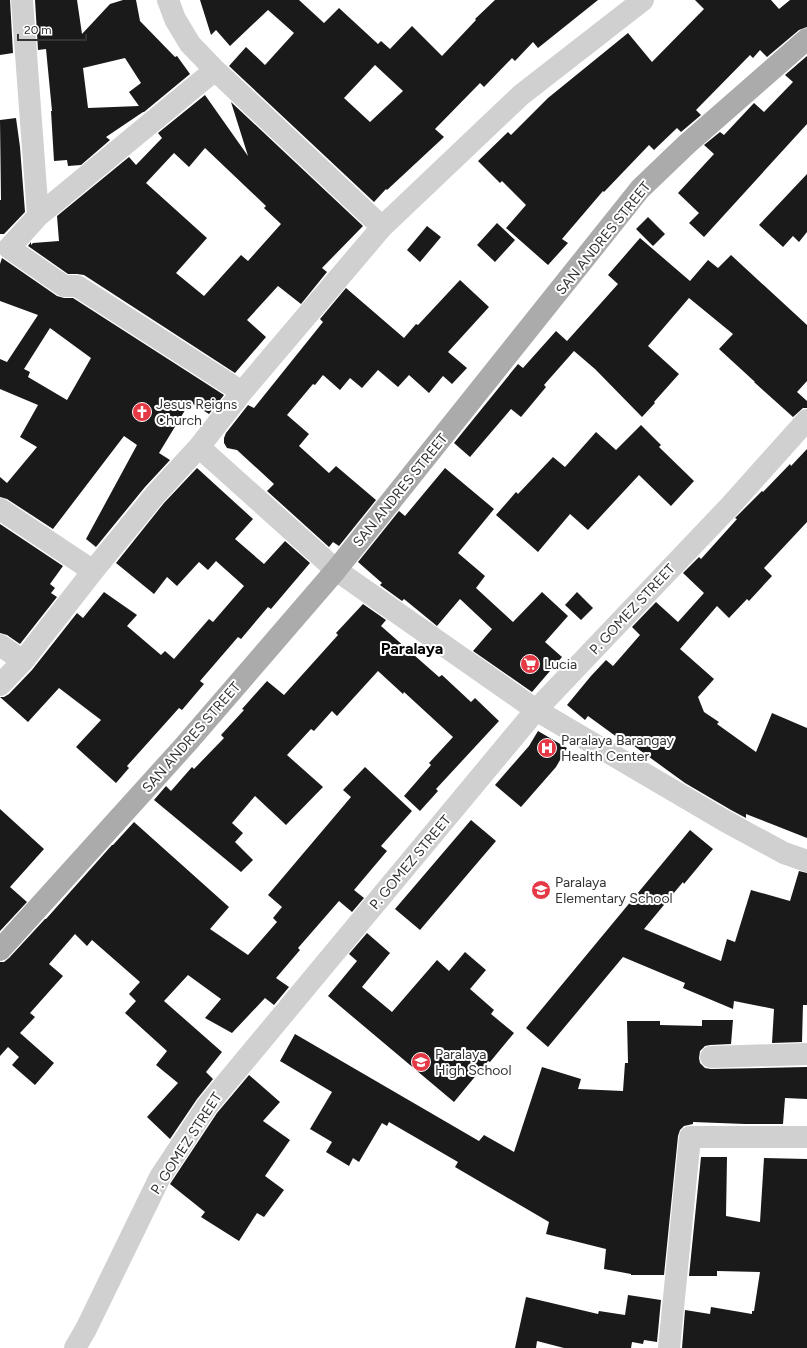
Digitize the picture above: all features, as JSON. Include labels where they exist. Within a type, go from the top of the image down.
[{"type":"main road","name":"SAN ANDRES STREET","points":[[0,950],[186,744],[336,570],[640,189],[687,144],[807,39]]},
{"type":"street","points":[[22,0],[38,216]]},
{"type":"street","points":[[168,0],[175,19],[190,44],[215,70],[382,227]]},
{"type":"street","points":[[0,685],[23,661],[93,571],[155,495],[199,447],[242,392],[382,227],[521,96],[643,0]]},
{"type":"street","points":[[215,70],[38,216],[8,248],[64,286],[77,286],[242,392]]},
{"type":"street","name":"P. GOMEZ STREET","points":[[75,1348],[86,1329],[160,1177],[207,1106],[536,710],[725,511],[807,420]]},
{"type":"street","points":[[199,447],[336,570],[536,710],[725,821],[784,853],[807,861]]},
{"type":"street","points":[[0,509],[93,571]]},
{"type":"street","points":[[0,645],[23,661]]},
{"type":"street","points":[[711,1057],[807,1054]]},
{"type":"street","points":[[669,1348],[690,1137],[807,1137]]},
{"type":"building","points":[[0,0],[10,0],[13,53],[0,55]]},
{"type":"building","points":[[35,0],[77,0],[82,34],[110,4],[123,0],[136,0],[140,21],[175,57],[177,56],[190,74],[144,112],[106,137],[110,140],[81,165],[68,166],[67,160],[54,161],[52,111],[46,49],[38,50]],"holes":[[[125,58],[141,83],[129,92],[139,106],[88,108],[83,68]]]},
{"type":"building","points":[[200,0],[299,0],[324,23],[339,8],[378,44],[381,41],[390,49],[412,26],[442,56],[476,20],[475,19],[495,0],[598,0],[538,48],[533,42],[515,61],[512,58],[484,87],[480,83],[435,129],[444,137],[387,190],[386,189],[374,202],[229,66],[246,47],[265,65],[294,33],[268,10],[230,46],[216,30],[211,35]],"holes":[[[375,65],[403,91],[370,122],[344,98]]]},
{"type":"building","points":[[695,0],[771,0],[779,9],[790,0],[807,0],[807,27],[799,30],[767,57],[760,50],[753,58],[750,55],[696,110],[701,115],[681,132],[677,128],[654,150],[649,145],[604,192],[603,191],[562,239],[568,243],[548,265],[506,228],[526,205],[502,181],[500,183],[478,161],[508,132],[511,135],[548,98],[628,33],[652,62],[704,9]]},
{"type":"building","points":[[807,56],[807,124],[704,237],[689,223],[699,213],[678,193],[714,154],[704,145],[720,132],[724,135],[754,103],[764,112],[793,82],[785,75]]},
{"type":"building","points":[[205,95],[248,156],[231,102],[363,226],[322,268],[327,272],[301,304],[278,286],[247,320],[266,337],[235,373],[84,275],[68,274],[28,246],[31,242],[31,245],[33,243],[59,241],[57,216],[129,157],[136,165],[162,138],[158,133]],"holes":[[[205,148],[266,206],[264,208],[281,224],[248,261],[241,255],[204,296],[176,273],[207,238],[146,183],[174,153],[189,167]]]},
{"type":"building","points":[[16,118],[20,147],[25,212],[4,234],[0,234],[0,120]]},
{"type":"building","points":[[807,174],[807,232],[799,242],[793,236],[783,247],[759,225]]},
{"type":"building","points":[[648,217],[665,234],[653,246],[636,229]]},
{"type":"building","points":[[497,223],[515,240],[495,262],[477,245]]},
{"type":"building","points":[[427,226],[441,237],[420,262],[407,250]]},
{"type":"building","points":[[640,238],[690,281],[708,260],[718,268],[731,255],[807,325],[807,381],[797,392],[807,401],[807,408],[803,408],[793,417],[754,382],[719,349],[733,334],[689,298],[648,346],[679,374],[642,417],[595,369],[574,351],[544,385],[546,387],[521,417],[511,409],[470,457],[454,443],[518,364],[523,368],[556,331],[567,341],[618,284],[608,275]]},
{"type":"building","points":[[2,258],[57,296],[73,298],[224,395],[209,414],[190,402],[159,453],[170,460],[145,487],[96,547],[86,539],[137,445],[124,436],[53,529],[7,499],[0,497],[0,477],[7,483],[37,447],[20,437],[38,405],[0,389],[0,359],[7,362],[38,315],[0,301],[0,264]],"holes":[[[50,328],[91,358],[67,400],[28,377],[30,372],[24,369]]]},
{"type":"building","points":[[460,280],[489,307],[448,352],[467,368],[452,384],[443,376],[429,393],[409,375],[398,387],[378,370],[362,388],[350,378],[340,390],[323,375],[315,385],[313,384],[287,415],[309,434],[299,446],[329,473],[336,466],[376,500],[339,546],[333,542],[329,547],[267,491],[274,484],[237,450],[227,448],[224,443],[226,433],[248,405],[254,408],[323,322],[320,319],[346,288],[404,338]]},
{"type":"building","points":[[641,425],[661,445],[659,447],[694,481],[671,506],[639,475],[588,530],[570,514],[538,552],[496,515],[516,492],[518,494],[553,457],[565,467],[596,432],[616,450]]},
{"type":"building","points":[[807,449],[807,522],[764,568],[772,576],[749,601],[747,599],[729,618],[717,606],[680,649],[714,679],[698,697],[704,712],[719,722],[717,724],[756,752],[772,713],[807,728],[807,838],[746,814],[746,818],[731,810],[685,783],[623,738],[621,740],[588,716],[585,720],[567,705],[606,660],[613,666],[640,635],[632,627],[656,602],[678,622],[704,593],[683,573],[699,557],[701,559],[737,519],[735,518],[790,464],[791,466]]},
{"type":"building","points":[[197,468],[253,519],[235,539],[264,564],[285,541],[310,563],[271,609],[268,607],[241,639],[238,637],[200,681],[204,684],[182,710],[179,708],[127,766],[129,768],[116,783],[76,747],[101,720],[59,688],[28,722],[0,697],[4,697],[9,694],[32,670],[77,613],[83,618],[104,592],[137,615],[127,626],[161,655],[165,651],[174,659],[209,619],[213,622],[244,586],[216,561],[208,570],[199,562],[177,586],[167,577],[154,594],[116,563],[164,503]]},
{"type":"building","points":[[445,468],[494,509],[458,553],[485,576],[476,588],[513,622],[542,592],[568,616],[545,642],[562,657],[532,692],[473,651],[492,629],[460,599],[437,626],[404,599],[402,601],[380,585],[382,583],[358,562],[399,511],[405,516]]},
{"type":"building","points":[[0,524],[63,566],[50,584],[55,588],[51,593],[57,597],[20,644],[7,635],[0,633]]},
{"type":"building","points":[[577,592],[593,608],[581,620],[565,605]]},
{"type":"building","points":[[363,604],[386,620],[381,626],[439,677],[442,675],[471,702],[475,698],[499,721],[436,789],[438,791],[420,811],[404,796],[431,765],[429,763],[453,737],[404,692],[403,694],[378,671],[337,716],[332,711],[314,731],[311,729],[287,755],[323,787],[286,825],[255,796],[232,823],[243,833],[235,842],[253,860],[241,872],[154,800],[166,786],[171,791],[192,767],[194,769],[224,738],[221,735],[244,710],[242,709],[267,681],[284,695],[338,635],[336,633]]},
{"type":"building","points":[[538,731],[567,748],[556,767],[521,807],[495,785],[529,746]]},
{"type":"building","points":[[365,767],[412,811],[381,846],[387,851],[354,890],[364,898],[352,912],[339,901],[298,948],[300,950],[276,978],[289,987],[274,1005],[265,998],[232,1033],[205,1018],[221,999],[188,975],[164,1001],[222,1052],[206,1072],[213,1079],[197,1099],[170,1139],[147,1117],[178,1083],[156,1065],[167,1051],[125,1013],[136,1001],[129,994],[140,982],[92,940],[87,946],[75,934],[49,964],[63,976],[30,1013],[35,1017],[20,1033],[54,1063],[35,1085],[12,1065],[19,1057],[8,1047],[0,1056],[0,962],[4,962],[9,958],[134,822],[229,907],[210,929],[248,955],[277,922],[273,918],[282,907],[268,895],[351,797],[343,790]]},
{"type":"building","points":[[0,809],[44,849],[10,887],[27,902],[0,931]]},
{"type":"building","points":[[471,820],[496,841],[420,930],[395,909]]},
{"type":"building","points":[[690,830],[713,849],[644,929],[721,961],[727,939],[735,942],[751,890],[790,901],[799,871],[807,873],[807,1005],[803,1005],[802,1042],[772,1043],[774,1009],[734,1001],[733,1009],[683,988],[685,983],[623,957],[548,1047],[526,1028]]},
{"type":"building","points":[[367,933],[390,953],[362,987],[392,1012],[437,960],[449,971],[465,952],[486,970],[470,989],[494,1010],[491,1014],[514,1033],[490,1062],[488,1061],[454,1102],[328,996],[357,961],[349,954]]},
{"type":"building","points":[[702,1020],[733,1020],[731,1044],[705,1046],[700,1051],[700,1063],[705,1068],[807,1067],[807,1099],[785,1098],[783,1124],[693,1122],[693,1124],[684,1126],[680,1130],[678,1136],[664,1275],[631,1275],[604,1269],[606,1249],[546,1234],[549,1222],[455,1167],[458,1162],[389,1122],[387,1126],[382,1123],[359,1162],[353,1158],[349,1166],[326,1152],[332,1142],[310,1129],[332,1092],[280,1061],[295,1034],[479,1141],[484,1135],[514,1152],[542,1067],[581,1079],[578,1089],[623,1091],[625,1063],[628,1063],[627,1021],[660,1021],[660,1025],[702,1026]]},
{"type":"building","points":[[249,1075],[280,1102],[263,1121],[290,1140],[265,1176],[284,1190],[264,1217],[257,1213],[239,1241],[201,1217],[205,1212],[170,1184],[217,1113]]},
{"type":"building","points":[[701,1157],[727,1157],[726,1216],[760,1222],[764,1158],[807,1159],[807,1348],[682,1348],[685,1310],[710,1314],[711,1307],[752,1314],[752,1311],[754,1311],[760,1272],[717,1271],[717,1276],[689,1276]]},
{"type":"building","points":[[628,1295],[661,1300],[657,1342],[644,1340],[643,1344],[632,1342],[631,1348],[564,1348],[537,1341],[536,1348],[515,1348],[526,1297],[598,1314],[599,1311],[625,1315]]},
{"type":"place","name":"Jesus Reigns Church","points":[[142,412]]},
{"type":"place","name":"Lucia","points":[[530,664]]},
{"type":"place","name":"Paralaya Barangay Health Center","points":[[547,748]]},
{"type":"place","name":"Paralaya Elementary School","points":[[541,890]]},
{"type":"place","name":"Paralaya High School","points":[[421,1062]]},
{"type":"district","name":"Paralaya","points":[[412,648]]}]
